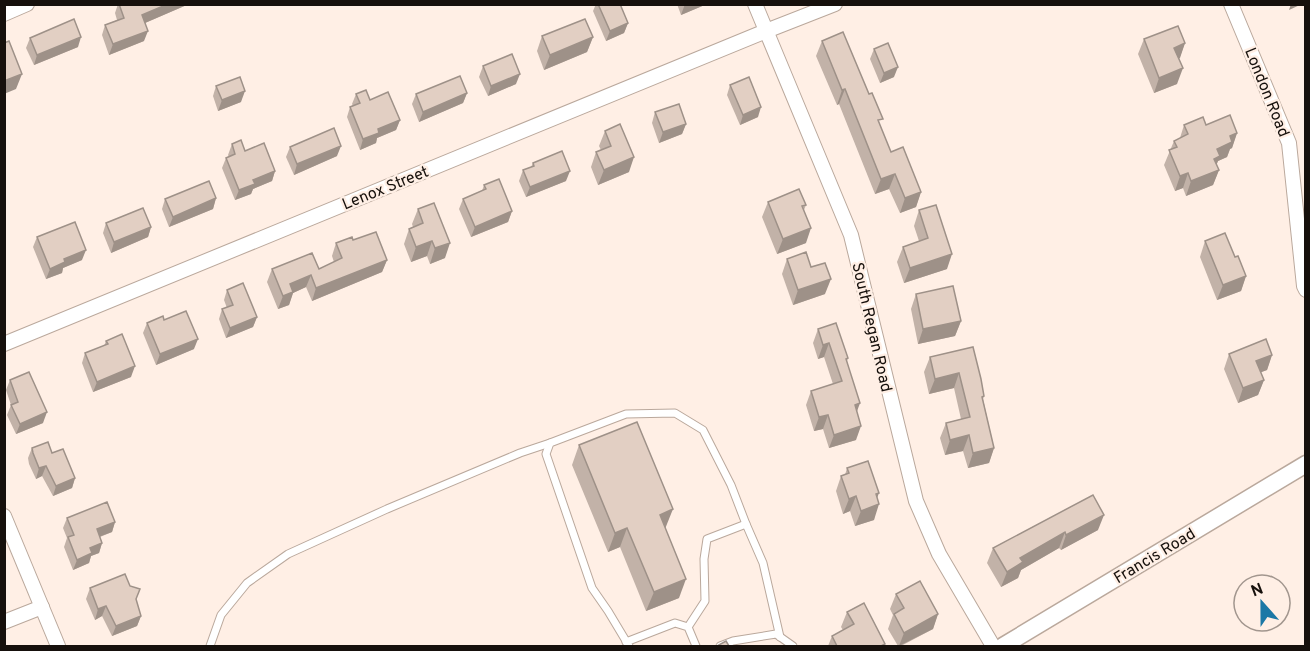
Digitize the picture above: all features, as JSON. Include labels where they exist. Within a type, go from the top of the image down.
[{"type":"street","points":[[4,14],[27,4]]},
{"type":"street","name":"South Regan Road","points":[[755,4],[851,235],[916,501],[939,554],[993,646]]},
{"type":"street","name":"Lenox Street","points":[[4,344],[835,4]]},
{"type":"street","name":"London Road","points":[[1231,4],[1289,142],[1305,290]]},
{"type":"street","name":"Francis Road","points":[[1003,646],[1305,464]]},
{"type":"street","points":[[4,516],[58,646]]},
{"type":"street","points":[[4,622],[42,607]]},
{"type":"lane","points":[[210,646],[221,615],[247,583],[288,554],[520,453],[626,414],[675,413],[703,430],[731,484],[763,563],[780,637]]},
{"type":"lane","points":[[550,443],[546,454],[591,588],[628,644],[675,623],[688,627]]},
{"type":"lane","points":[[688,627],[705,602],[704,559],[707,539],[746,524]]},
{"type":"lane","points":[[688,627],[696,646]]},
{"type":"lane","points":[[720,646],[776,634],[793,646]]},
{"type":"building","points":[[119,4],[168,4],[142,15],[148,31],[113,44],[105,25],[124,18]]},
{"type":"building","points":[[598,4],[620,4],[628,23],[610,31]]},
{"type":"building","points":[[74,19],[81,37],[37,55],[30,38]]},
{"type":"building","points":[[585,19],[593,37],[550,55],[542,36]]},
{"type":"building","points":[[1178,26],[1185,43],[1174,48],[1183,68],[1159,78],[1144,39]]},
{"type":"building","points":[[843,32],[869,94],[872,93],[883,119],[878,120],[891,152],[903,147],[921,192],[905,198],[895,174],[881,179],[845,89],[842,90],[822,41]]},
{"type":"building","points":[[9,41],[22,74],[4,81],[4,43]]},
{"type":"building","points":[[888,43],[898,67],[884,73],[874,49]]},
{"type":"building","points":[[512,54],[520,74],[491,86],[483,66]]},
{"type":"building","points":[[460,76],[467,93],[423,112],[416,94]]},
{"type":"building","points":[[240,77],[245,91],[222,100],[216,86]]},
{"type":"building","points":[[749,77],[761,107],[743,115],[730,85]]},
{"type":"building","points":[[366,90],[370,100],[388,92],[400,120],[378,129],[379,133],[363,139],[350,107],[360,103],[356,94]]},
{"type":"building","points":[[679,104],[686,124],[663,132],[655,112]]},
{"type":"building","points":[[1230,115],[1237,133],[1230,136],[1232,142],[1217,149],[1220,156],[1214,159],[1219,170],[1191,181],[1188,173],[1180,176],[1169,150],[1177,147],[1174,141],[1188,134],[1184,125],[1203,117],[1206,125]]},
{"type":"building","points":[[620,124],[634,157],[604,170],[596,152],[611,146],[605,131]]},
{"type":"building","points":[[334,128],[341,146],[297,164],[290,147]]},
{"type":"building","points":[[241,140],[245,151],[264,143],[275,171],[253,180],[255,184],[239,190],[226,158],[235,154],[232,144]]},
{"type":"building","points":[[562,151],[570,171],[530,187],[523,170],[534,166],[533,163]]},
{"type":"building","points":[[499,179],[512,211],[475,227],[463,199],[486,189],[484,185]]},
{"type":"building","points":[[209,181],[216,198],[173,217],[165,199]]},
{"type":"building","points":[[799,189],[806,205],[802,206],[811,228],[783,239],[768,202]]},
{"type":"building","points":[[434,203],[450,243],[435,248],[432,241],[416,247],[409,229],[423,223],[418,209]]},
{"type":"building","points":[[936,205],[952,254],[910,268],[903,247],[928,238],[919,210]]},
{"type":"building","points":[[143,208],[151,227],[114,242],[106,223]]},
{"type":"building","points":[[75,222],[86,250],[64,259],[65,262],[50,269],[37,237]]},
{"type":"building","points":[[376,232],[387,260],[316,288],[311,275],[290,284],[293,292],[283,296],[272,269],[312,253],[319,269],[342,258],[336,243]]},
{"type":"building","points":[[1225,233],[1246,276],[1223,285],[1205,241]]},
{"type":"building","points":[[806,252],[811,267],[825,263],[831,279],[798,290],[787,259]]},
{"type":"building","points":[[243,283],[257,317],[230,328],[222,309],[233,305],[227,290]]},
{"type":"building","points":[[953,286],[961,321],[923,329],[916,294]]},
{"type":"building","points":[[186,311],[198,339],[160,354],[147,323],[163,316],[164,320]]},
{"type":"building","points":[[836,323],[860,403],[855,405],[861,426],[834,435],[828,415],[819,417],[811,391],[842,381],[829,343],[823,345],[818,329]]},
{"type":"building","points":[[122,334],[135,366],[97,382],[85,353],[108,344],[106,341]]},
{"type":"building","points":[[1266,339],[1272,355],[1256,361],[1264,380],[1243,388],[1229,354]]},
{"type":"building","points":[[973,347],[994,448],[973,453],[969,435],[950,440],[946,423],[970,417],[959,373],[935,379],[930,357]]},
{"type":"building","points":[[29,372],[47,412],[20,424],[11,405],[18,402],[10,380]]},
{"type":"building","points":[[637,422],[673,509],[660,515],[686,579],[654,592],[627,528],[615,533],[579,445]]},
{"type":"building","points":[[48,442],[52,453],[63,449],[75,478],[56,486],[46,466],[39,468],[32,448]]},
{"type":"building","points":[[868,461],[879,493],[876,494],[879,504],[861,511],[856,496],[849,499],[841,476],[849,473],[847,468]]},
{"type":"building","points":[[1093,495],[1104,515],[1066,535],[1065,532],[1020,558],[1023,562],[1007,572],[993,548]]},
{"type":"building","points":[[107,502],[115,522],[97,529],[102,543],[90,548],[92,553],[77,560],[68,537],[74,535],[67,518]]},
{"type":"building","points":[[125,574],[130,586],[140,589],[136,599],[141,616],[116,626],[106,606],[98,609],[90,588]]},
{"type":"building","points":[[920,581],[938,614],[904,633],[894,614],[904,608],[896,594]]},
{"type":"building","points":[[864,603],[885,644],[881,646],[837,646],[832,636],[854,624],[847,612]]},
{"type":"building","points":[[726,641],[729,646],[717,646]]}]
